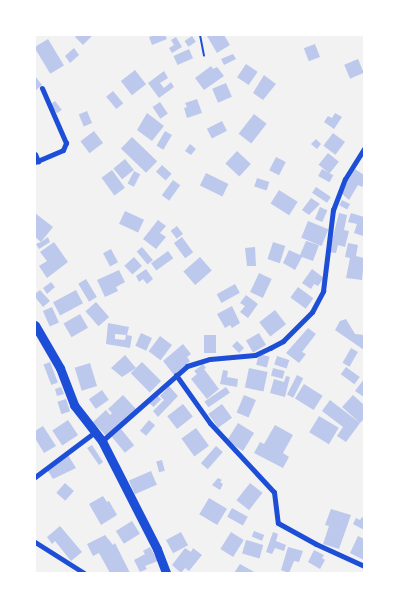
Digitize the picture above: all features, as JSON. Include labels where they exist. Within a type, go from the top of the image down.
[{"type":"main road","points":[[35,325],[60,368],[74,405],[102,441],[157,549],[166,573]]},
{"type":"street","points":[[35,154],[37,162],[63,150],[66,143],[42,88]]},
{"type":"street","points":[[102,441],[187,366],[210,359],[241,358],[270,348],[283,341],[312,312],[323,291],[333,210],[345,179],[364,148]]},
{"type":"street","points":[[176,375],[210,423],[274,492],[278,523],[316,544],[364,566]]},
{"type":"street","points":[[35,477],[95,432]]},
{"type":"street","points":[[35,542],[84,573]]},
{"type":"path","points":[[200,35],[204,56]]},
{"type":"building","points":[[78,35],[93,35],[83,45],[75,37]]},
{"type":"building","points":[[165,35],[167,39],[152,45],[149,37]]},
{"type":"building","points":[[208,35],[224,35],[230,45],[217,53]]},
{"type":"building","points":[[192,36],[196,42],[188,47],[185,41]]},
{"type":"building","points":[[176,37],[182,47],[172,53],[169,48],[174,45],[171,40]]},
{"type":"building","points":[[48,39],[64,66],[50,74],[35,48]]},
{"type":"building","points":[[315,44],[320,57],[309,61],[304,48]]},
{"type":"building","points":[[74,48],[79,55],[70,63],[65,56]]},
{"type":"building","points":[[189,49],[193,58],[178,65],[173,56]]},
{"type":"building","points":[[233,54],[236,59],[224,65],[221,59]]},
{"type":"building","points":[[358,59],[364,73],[350,79],[344,65]]},
{"type":"building","points":[[246,64],[258,72],[249,85],[237,77]]},
{"type":"building","points":[[211,66],[213,69],[217,67],[224,76],[204,90],[195,78]]},
{"type":"building","points":[[135,70],[146,84],[132,95],[121,81]]},
{"type":"building","points":[[164,71],[168,78],[160,83],[164,88],[171,82],[174,87],[159,98],[148,83]]},
{"type":"building","points":[[264,75],[276,84],[263,100],[253,93]]},
{"type":"building","points":[[35,76],[42,85],[35,91]]},
{"type":"building","points":[[226,83],[232,97],[218,103],[212,89]]},
{"type":"building","points":[[113,91],[123,103],[116,109],[106,97]]},
{"type":"building","points":[[197,99],[202,113],[187,118],[184,108],[187,107],[185,103]]},
{"type":"building","points":[[55,101],[62,110],[57,113],[50,105]]},
{"type":"building","points":[[160,102],[168,114],[160,119],[153,107]]},
{"type":"building","points":[[87,111],[92,123],[84,126],[79,115]]},
{"type":"building","points":[[147,113],[164,126],[152,141],[137,130]]},
{"type":"building","points":[[335,113],[342,117],[334,129],[324,122],[328,116],[332,118]]},
{"type":"building","points":[[254,114],[267,124],[251,144],[239,134]]},
{"type":"building","points":[[222,121],[227,131],[212,139],[207,129]]},
{"type":"building","points":[[94,131],[103,143],[89,153],[80,141]]},
{"type":"building","points":[[165,131],[172,135],[163,150],[156,146]]},
{"type":"building","points":[[333,133],[345,142],[335,155],[323,146]]},
{"type":"building","points":[[132,137],[157,161],[146,173],[121,149]]},
{"type":"building","points":[[316,139],[321,144],[317,149],[311,144]]},
{"type":"building","points":[[190,144],[196,149],[191,155],[185,151]]},
{"type":"building","points":[[237,151],[251,164],[239,176],[225,163]]},
{"type":"building","points":[[328,153],[339,162],[329,173],[319,165]]},
{"type":"building","points":[[276,157],[286,162],[279,175],[269,170]]},
{"type":"building","points":[[125,159],[134,170],[122,179],[113,168]]},
{"type":"building","points":[[162,165],[172,174],[166,180],[156,172]]},
{"type":"building","points":[[322,169],[333,175],[329,182],[318,176]]},
{"type":"building","points":[[355,169],[364,175],[364,183],[362,187],[358,185],[349,200],[341,193]]},
{"type":"building","points":[[112,170],[125,188],[114,195],[101,178]]},
{"type":"building","points":[[134,171],[140,174],[134,187],[128,183]]},
{"type":"building","points":[[206,173],[228,184],[222,197],[200,186]]},
{"type":"building","points":[[257,178],[269,182],[267,191],[254,187]]},
{"type":"building","points":[[173,180],[180,185],[169,201],[162,195]]},
{"type":"building","points":[[316,187],[331,197],[327,203],[312,193]]},
{"type":"building","points":[[279,190],[298,202],[289,215],[271,204]]},
{"type":"building","points":[[311,198],[320,204],[309,215],[302,210]]},
{"type":"building","points":[[342,200],[350,204],[347,209],[339,205]]},
{"type":"building","points":[[320,207],[327,210],[322,222],[315,219]]},
{"type":"building","points":[[125,211],[144,220],[138,233],[119,224]]},
{"type":"building","points":[[35,213],[53,227],[41,242],[35,237]]},
{"type":"building","points":[[339,213],[347,215],[344,230],[349,231],[345,247],[338,245],[336,253],[329,252]]},
{"type":"building","points":[[351,213],[364,217],[363,236],[354,233],[357,224],[348,222]]},
{"type":"building","points":[[158,220],[166,226],[160,233],[166,237],[156,249],[143,239]]},
{"type":"building","points":[[308,221],[328,229],[322,246],[301,238]]},
{"type":"building","points":[[177,226],[183,234],[177,239],[171,231]]},
{"type":"building","points":[[48,237],[50,242],[39,249],[36,244]]},
{"type":"building","points":[[182,237],[193,252],[185,258],[174,243]]},
{"type":"building","points":[[306,241],[319,245],[313,261],[302,257],[295,270],[283,263],[289,250],[300,255]]},
{"type":"building","points":[[54,242],[68,262],[47,278],[39,266],[47,261],[40,252]]},
{"type":"building","points":[[273,242],[285,246],[280,263],[267,259]]},
{"type":"building","points":[[348,243],[358,245],[356,256],[364,258],[362,280],[346,278],[350,258],[345,257]]},
{"type":"building","points":[[142,247],[153,260],[148,265],[137,251]]},
{"type":"building","points":[[255,247],[256,266],[247,266],[245,248]]},
{"type":"building","points":[[111,249],[118,262],[110,266],[103,253]]},
{"type":"building","points":[[168,251],[173,258],[156,271],[151,263]]},
{"type":"building","points":[[134,257],[142,266],[132,275],[124,266]]},
{"type":"building","points":[[200,257],[212,271],[195,285],[183,271]]},
{"type":"building","points":[[146,269],[153,279],[147,284],[143,279],[139,282],[136,276]]},
{"type":"building","points":[[312,269],[324,278],[318,286],[314,284],[311,289],[302,283]]},
{"type":"building","points":[[119,270],[125,282],[116,287],[118,291],[105,297],[97,280]]},
{"type":"building","points":[[259,273],[272,279],[263,298],[250,292]]},
{"type":"building","points":[[86,279],[97,297],[89,302],[78,284]]},
{"type":"building","points":[[51,282],[55,287],[47,294],[43,288]]},
{"type":"building","points":[[235,284],[240,293],[221,303],[217,294]]},
{"type":"building","points":[[298,287],[313,298],[306,309],[290,298]]},
{"type":"building","points":[[40,290],[50,301],[43,307],[35,297],[35,294]]},
{"type":"building","points":[[76,290],[83,303],[60,315],[53,302]]},
{"type":"building","points":[[246,295],[258,304],[248,318],[240,312],[245,306],[240,303]]},
{"type":"building","points":[[96,302],[109,317],[99,326],[85,311]]},
{"type":"building","points":[[232,306],[240,323],[232,328],[230,325],[225,328],[217,314]]},
{"type":"building","points":[[52,307],[59,323],[50,327],[43,311]]},
{"type":"building","points":[[275,310],[286,324],[270,336],[259,322]]},
{"type":"building","points":[[80,314],[88,328],[72,337],[64,324]]},
{"type":"building","points":[[346,319],[355,334],[364,335],[364,350],[335,330],[340,321]]},
{"type":"building","points":[[108,323],[129,327],[127,335],[132,336],[130,348],[106,344]],"holes":[[[115,334],[126,335],[125,340],[115,339]]]},
{"type":"building","points":[[308,328],[316,334],[302,352],[306,354],[299,363],[286,353]]},
{"type":"building","points":[[141,333],[152,338],[146,351],[135,346]]},
{"type":"building","points":[[259,333],[266,345],[253,353],[246,340]]},
{"type":"building","points":[[204,335],[216,335],[216,353],[204,353]]},
{"type":"building","points":[[160,336],[172,345],[161,360],[149,351]]},
{"type":"building","points":[[237,341],[244,348],[239,353],[232,346]]},
{"type":"building","points":[[183,344],[191,354],[187,357],[190,361],[174,375],[163,361]]},
{"type":"building","points":[[351,348],[358,352],[349,367],[342,363]]},
{"type":"building","points":[[259,354],[270,357],[267,367],[256,365]]},
{"type":"building","points":[[125,355],[136,368],[122,377],[111,368]]},
{"type":"building","points":[[277,356],[289,360],[287,369],[274,365]]},
{"type":"building","points":[[50,362],[58,383],[51,385],[43,365]]},
{"type":"building","points":[[142,362],[161,381],[150,392],[131,373]]},
{"type":"building","points":[[90,363],[97,386],[82,391],[75,368]]},
{"type":"building","points":[[203,364],[206,368],[204,369],[219,389],[207,399],[191,379],[197,374],[194,371]]},
{"type":"building","points":[[346,367],[360,377],[354,384],[341,374]]},
{"type":"building","points":[[249,368],[268,372],[263,392],[245,388]]},
{"type":"building","points":[[273,368],[285,371],[283,379],[271,376]]},
{"type":"building","points":[[223,370],[228,371],[227,377],[238,379],[237,387],[220,384]]},
{"type":"building","points":[[297,375],[303,378],[293,398],[287,395]]},
{"type":"building","points":[[286,376],[290,377],[285,397],[270,393],[274,379],[284,382]]},
{"type":"building","points":[[364,379],[364,397],[355,391]]},
{"type":"building","points":[[304,384],[323,396],[314,410],[295,398]]},
{"type":"building","points":[[169,386],[178,396],[158,417],[153,411],[164,400],[160,396]]},
{"type":"building","points":[[61,387],[64,394],[57,396],[55,389]]},
{"type":"building","points":[[226,387],[230,393],[208,407],[204,402]]},
{"type":"building","points":[[102,390],[109,400],[96,409],[89,399]]},
{"type":"building","points":[[123,395],[136,409],[107,437],[93,422],[106,410],[110,415],[112,413],[108,409]]},
{"type":"building","points":[[157,395],[161,399],[153,407],[149,403]]},
{"type":"building","points":[[244,395],[256,400],[249,418],[237,412]]},
{"type":"building","points":[[353,395],[364,405],[364,419],[360,423],[342,407]]},
{"type":"building","points":[[66,399],[70,411],[61,414],[57,402]]},
{"type":"building","points":[[330,400],[360,423],[346,442],[337,436],[343,427],[322,411]]},
{"type":"building","points":[[183,404],[193,417],[177,429],[167,416]]},
{"type":"building","points":[[222,404],[232,418],[218,428],[208,414]]},
{"type":"building","points":[[319,416],[339,428],[329,444],[309,432]]},
{"type":"building","points":[[68,420],[78,435],[62,446],[52,431]]},
{"type":"building","points":[[149,420],[155,425],[146,436],[140,431]]},
{"type":"building","points":[[238,423],[254,433],[243,451],[227,441]]},
{"type":"building","points":[[275,425],[293,435],[283,453],[289,457],[283,468],[254,453],[260,442],[264,444]]},
{"type":"building","points":[[43,426],[56,446],[44,453],[35,438],[35,431]]},
{"type":"building","points":[[196,428],[209,446],[194,456],[181,439]]},
{"type":"building","points":[[121,429],[134,445],[125,453],[112,437]]},
{"type":"building","points":[[92,445],[103,462],[99,465],[87,448]]},
{"type":"building","points":[[216,446],[223,452],[208,469],[201,463]]},
{"type":"building","points":[[68,455],[76,468],[53,479],[46,468]]},
{"type":"building","points":[[162,460],[165,471],[159,472],[156,462]]},
{"type":"building","points":[[151,471],[157,485],[135,494],[129,480]]},
{"type":"building","points":[[218,478],[222,480],[220,482],[223,484],[220,490],[212,485]]},
{"type":"building","points":[[65,483],[74,491],[65,501],[56,493]]},
{"type":"building","points":[[250,483],[263,493],[249,510],[236,500]]},
{"type":"building","points":[[103,496],[107,502],[109,501],[117,515],[101,525],[89,504]]},
{"type":"building","points":[[209,498],[227,509],[217,525],[199,514]]},
{"type":"building","points":[[232,508],[248,517],[243,525],[227,517]]},
{"type":"building","points":[[331,509],[351,515],[339,549],[323,544],[329,526],[325,525]]},
{"type":"building","points":[[362,517],[364,519],[364,530],[353,524],[356,518],[360,520]]},
{"type":"building","points":[[132,521],[140,534],[124,544],[116,531]]},
{"type":"building","points":[[60,526],[82,552],[71,561],[55,541],[52,544],[47,537]]},
{"type":"building","points":[[254,531],[264,535],[262,541],[252,537]]},
{"type":"building","points":[[181,532],[188,545],[173,553],[166,540]]},
{"type":"building","points":[[231,532],[244,540],[233,557],[220,549]]},
{"type":"building","points":[[273,532],[278,534],[276,541],[286,545],[284,551],[275,548],[272,554],[266,552]]},
{"type":"building","points":[[105,535],[113,545],[115,543],[130,573],[110,573],[99,553],[93,556],[87,544]]},
{"type":"building","points":[[358,536],[364,539],[364,560],[350,553]]},
{"type":"building","points":[[246,540],[263,545],[259,558],[242,553]]},
{"type":"building","points":[[150,547],[158,561],[145,566],[147,569],[140,572],[134,560],[145,554],[143,551]]},
{"type":"building","points":[[288,547],[303,551],[299,562],[294,561],[289,573],[281,570]]},
{"type":"building","points":[[185,548],[191,552],[193,548],[202,555],[189,571],[185,568],[181,573],[172,565]]},
{"type":"building","points":[[314,550],[324,555],[322,558],[325,560],[320,569],[308,562]]},
{"type":"building","points":[[240,564],[256,573],[234,573]]}]
